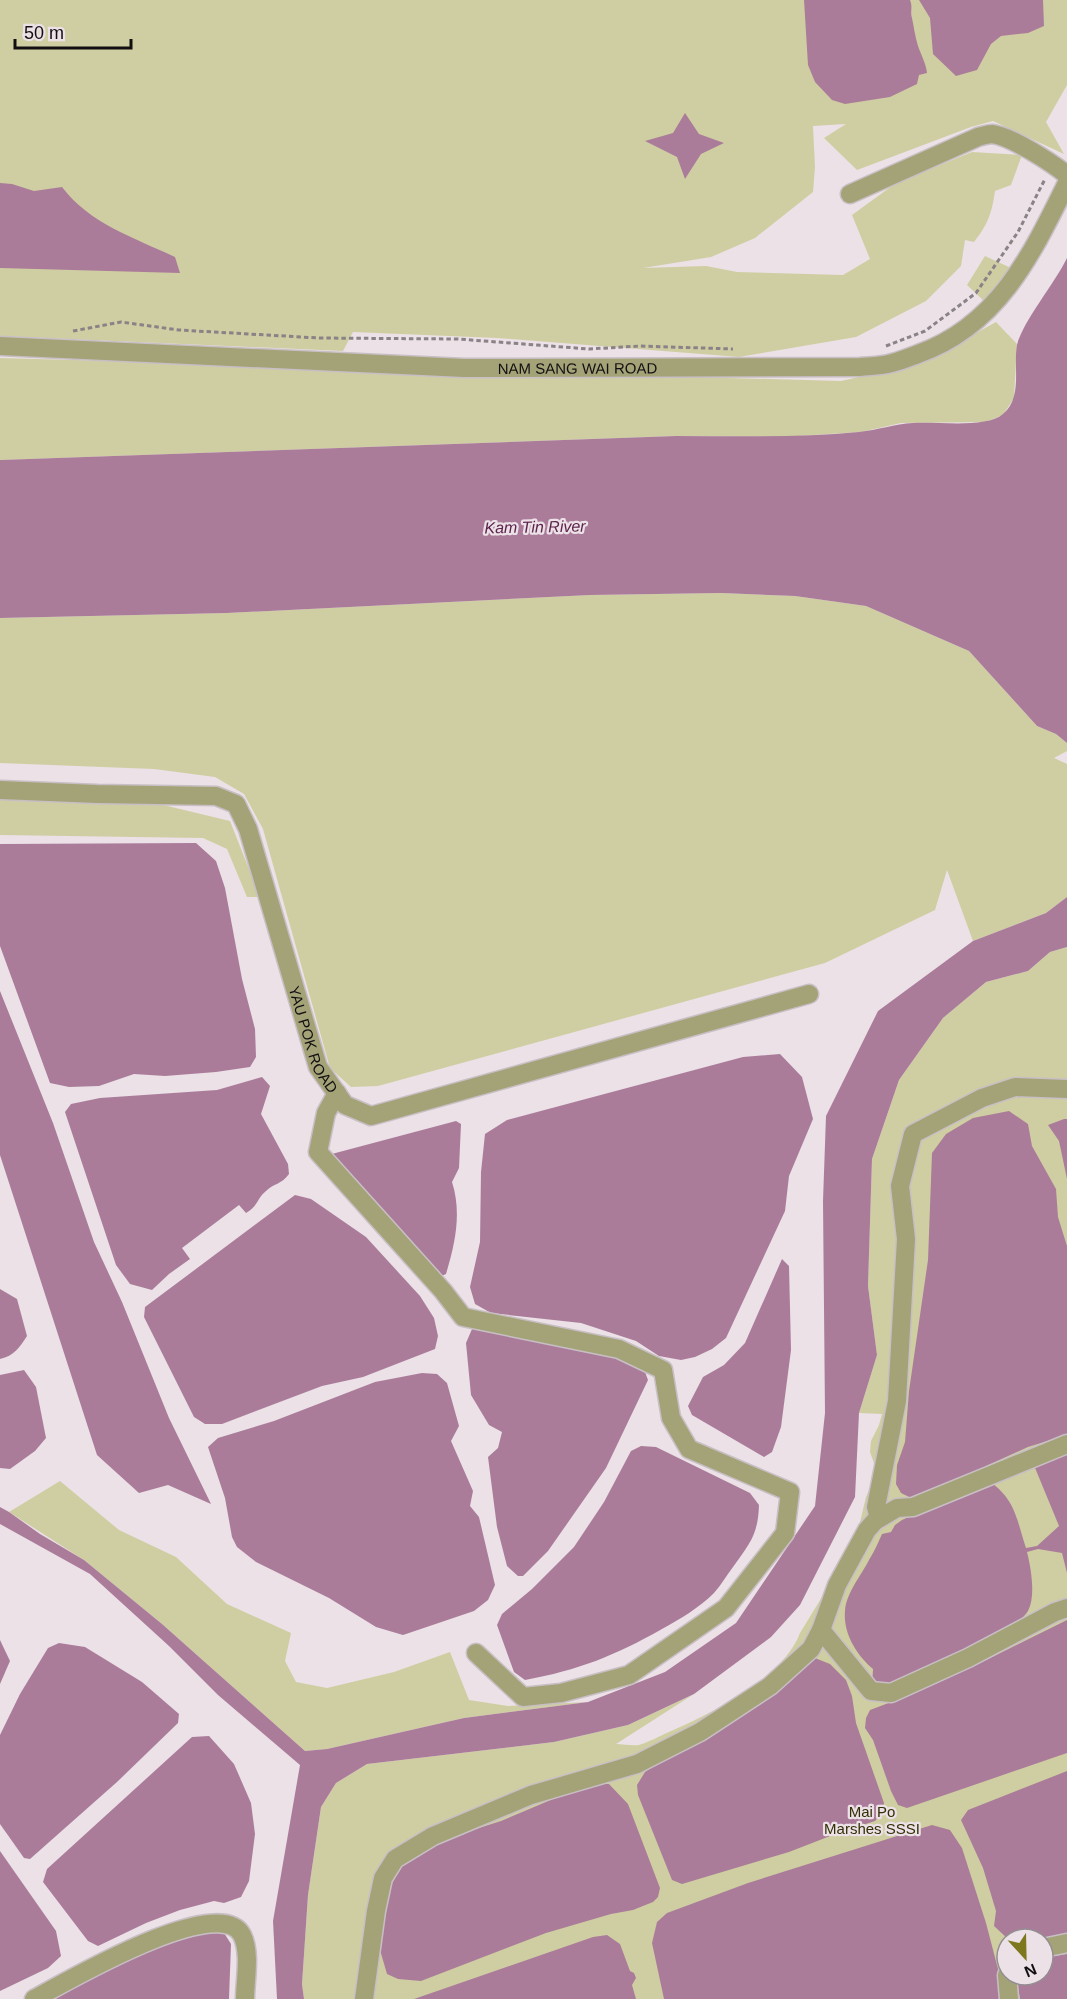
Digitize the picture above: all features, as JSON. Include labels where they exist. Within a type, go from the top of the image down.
[{"type":"street","points":[[850,194],[978,137],[992,134],[1010,140],[1067,175]]},
{"type":"street","name":"NAM SANG WAI ROAD","points":[[0,346],[464,368],[860,367],[893,363],[928,351],[957,336],[1008,290],[1023,268],[1067,183]]},
{"type":"street","name":"YAU POK ROAD","points":[[0,790],[216,796],[236,804],[248,830],[318,1067],[345,1105],[370,1116],[808,994]]},
{"type":"street","points":[[879,1518],[876,1507],[897,1401],[904,1293],[906,1239],[900,1186],[913,1134],[982,1098],[1015,1087],[1067,1089]]},
{"type":"street","points":[[337,1093],[326,1113],[318,1152],[443,1291],[463,1317],[619,1349],[663,1370],[671,1418],[689,1449],[790,1492],[785,1533],[726,1608],[629,1674],[561,1693],[523,1697],[476,1653]]},
{"type":"street","points":[[364,1999],[383,1878],[395,1859],[433,1836],[531,1795],[637,1764],[700,1732],[770,1686],[811,1649],[821,1630],[837,1585],[867,1530],[879,1518],[897,1508],[913,1507],[1067,1444]]},
{"type":"street","points":[[821,1630],[872,1690],[891,1693],[968,1658],[1055,1612],[1067,1608]]},
{"type":"street","points":[[34,1999],[154,1939],[186,1927],[209,1923],[231,1925],[241,1933],[246,1953],[244,1999]]},
{"type":"path","points":[[882,348],[925,331],[976,293],[1017,232],[1052,164]]},
{"type":"path","points":[[82,331],[121,322],[179,330],[319,338],[458,339],[589,349],[640,346],[738,350]]},
{"type":"green space","points":[[0,0],[1067,0],[1067,85],[1046,122],[1064,154],[993,121],[971,127],[857,170],[824,138],[846,124],[813,126],[815,167],[813,192],[755,238],[711,257],[643,268],[706,266],[737,272],[843,275],[870,259],[852,215],[896,183],[972,152],[1022,155],[1011,185],[995,191],[989,218],[979,236],[974,242],[965,240],[961,266],[926,301],[856,337],[739,357],[497,338],[353,332],[343,351],[0,336]]},
{"type":"green space","points":[[985,256],[1011,268],[985,302],[967,285]]},
{"type":"green space","points":[[996,322],[1017,344],[1014,398],[1003,415],[986,422],[901,423],[861,432],[781,437],[676,436],[0,460],[0,358],[841,381],[922,363]]},
{"type":"green space","points":[[721,593],[795,596],[866,606],[969,651],[1037,726],[1056,734],[1067,743],[1067,751],[1054,758],[1067,764],[1067,897],[1046,913],[973,941],[947,870],[935,910],[825,963],[378,1086],[351,1087],[330,1068],[263,829],[244,794],[215,777],[154,769],[0,763],[0,618],[227,613],[590,595]]},
{"type":"green space","points":[[0,798],[155,803],[230,821],[260,897],[247,897],[227,849],[203,838],[0,835]]},
{"type":"green space","name":"Mai Po Marshes SSSI","points":[[1067,947],[1067,1999],[304,1999],[302,1984],[308,1895],[321,1807],[336,1783],[367,1764],[554,1742],[628,1725],[694,1694],[616,1744],[639,1745],[725,1704],[763,1679],[792,1649],[855,1543],[866,1497],[874,1479],[875,1466],[870,1452],[871,1441],[882,1414],[859,1413],[877,1355],[868,1286],[872,1159],[899,1080],[943,1018],[986,982],[1028,971],[1050,952]]},
{"type":"green space","points":[[60,1481],[119,1530],[176,1557],[227,1604],[291,1633],[285,1661],[296,1682],[327,1688],[394,1672],[450,1652],[469,1700],[508,1706],[588,1702],[464,1718],[327,1749],[305,1751],[162,1624],[84,1560],[9,1512]]},
{"type":"water","points":[[804,0],[910,0],[916,39],[927,73],[919,75],[917,84],[890,97],[845,104],[832,100],[815,82],[808,65]]},
{"type":"water","points":[[919,0],[1043,0],[1044,26],[1028,33],[1001,36],[991,44],[977,70],[956,76],[933,54],[930,18]]},
{"type":"water","points":[[685,113],[699,134],[724,143],[701,154],[685,179],[677,157],[645,141],[673,133]]},
{"type":"water","points":[[0,183],[34,191],[62,187],[86,211],[114,229],[175,257],[180,273],[0,268]]},
{"type":"water","name":"Kam Tin River","points":[[1067,258],[1067,743],[1056,734],[1037,726],[969,651],[866,606],[795,596],[721,593],[590,595],[227,613],[0,618],[0,460],[676,436],[814,435],[859,432],[913,423],[985,421],[995,419],[1009,407],[1015,390],[1016,354],[1020,335]]},
{"type":"water","points":[[196,843],[216,861],[225,888],[242,979],[255,1029],[256,1057],[250,1067],[165,1076],[134,1074],[99,1086],[69,1087],[50,1083],[0,946],[0,844]]},
{"type":"water","points":[[1067,897],[1067,947],[1050,952],[1028,971],[986,982],[943,1018],[899,1080],[872,1159],[868,1286],[877,1355],[859,1413],[855,1497],[800,1605],[771,1637],[694,1694],[628,1725],[554,1742],[367,1764],[336,1783],[321,1807],[308,1895],[302,1984],[304,1999],[277,1999],[273,1921],[300,1765],[218,1695],[169,1646],[90,1574],[0,1524],[0,1507],[84,1560],[162,1624],[305,1751],[327,1749],[464,1718],[588,1702],[665,1672],[736,1623],[815,1506],[825,1413],[823,1201],[826,1116],[878,1011],[973,941],[1046,913]]},
{"type":"water","points":[[0,991],[53,1123],[94,1242],[122,1302],[169,1418],[211,1504],[168,1485],[139,1493],[97,1455],[0,1155]]},
{"type":"water","points":[[780,1054],[802,1077],[813,1119],[789,1176],[785,1211],[726,1338],[712,1349],[695,1357],[681,1360],[659,1356],[636,1341],[581,1323],[491,1313],[475,1304],[470,1287],[480,1242],[481,1172],[485,1134],[507,1120],[743,1057]]},
{"type":"water","points":[[262,1077],[270,1086],[261,1114],[288,1164],[289,1174],[269,1188],[246,1213],[239,1205],[182,1248],[190,1259],[152,1290],[130,1284],[116,1265],[65,1112],[71,1104],[100,1098],[217,1090]]},
{"type":"water","points":[[1009,1111],[1028,1124],[1032,1146],[1056,1189],[1058,1217],[1067,1246],[1067,1435],[1028,1447],[986,1466],[949,1490],[923,1498],[909,1497],[901,1493],[896,1484],[897,1465],[905,1442],[909,1391],[928,1260],[932,1153],[946,1134],[973,1118]]},
{"type":"water","points":[[1067,1119],[1067,1179],[1059,1141],[1048,1125]]},
{"type":"water","points":[[456,1121],[461,1124],[459,1168],[452,1182],[457,1205],[456,1228],[446,1274],[435,1279],[328,1155]]},
{"type":"water","points":[[295,1195],[311,1199],[366,1237],[420,1296],[434,1318],[438,1336],[435,1349],[363,1377],[322,1386],[222,1424],[205,1424],[194,1417],[144,1317],[145,1307]]},
{"type":"water","points":[[782,1259],[789,1266],[791,1350],[781,1427],[772,1452],[764,1457],[692,1415],[688,1406],[703,1377],[724,1365],[745,1343]]},
{"type":"water","points":[[0,1289],[17,1299],[27,1336],[13,1353],[0,1359]]},
{"type":"water","points":[[478,1327],[584,1348],[636,1364],[645,1372],[648,1380],[606,1468],[548,1551],[523,1576],[518,1576],[507,1566],[497,1527],[488,1457],[498,1448],[502,1432],[489,1425],[471,1395],[466,1343],[472,1329]]},
{"type":"water","points":[[24,1370],[36,1387],[46,1438],[35,1451],[10,1469],[0,1468],[0,1375]]},
{"type":"water","points":[[422,1373],[437,1374],[447,1383],[459,1426],[451,1441],[473,1491],[470,1506],[479,1517],[495,1585],[488,1600],[474,1611],[403,1635],[376,1627],[329,1598],[256,1562],[237,1547],[232,1537],[225,1498],[208,1447],[218,1438],[274,1421],[375,1382]]},
{"type":"water","points":[[641,1446],[656,1447],[750,1493],[759,1505],[757,1524],[752,1538],[714,1593],[682,1617],[628,1647],[596,1661],[562,1672],[525,1680],[514,1672],[497,1625],[502,1614],[532,1589],[574,1547],[604,1502],[631,1451]]},
{"type":"water","points":[[1067,1454],[1067,1573],[1062,1553],[1038,1549],[1027,1552],[1032,1598],[1028,1611],[1019,1621],[1002,1633],[956,1657],[907,1677],[872,1687],[873,1669],[852,1643],[846,1628],[845,1611],[851,1591],[882,1534],[891,1532],[902,1520],[989,1481],[1005,1495],[1014,1510],[1026,1548],[1037,1546],[1059,1526],[1033,1463]]},
{"type":"water","points":[[1067,1620],[1067,1753],[907,1808],[898,1805],[873,1740],[865,1728],[870,1710],[980,1663]]},
{"type":"water","points":[[0,1640],[10,1661],[0,1684]]},
{"type":"water","points":[[59,1643],[85,1647],[142,1682],[179,1714],[178,1723],[117,1782],[30,1859],[24,1858],[0,1824],[0,1735],[20,1694],[48,1648]]},
{"type":"water","points":[[815,1658],[830,1664],[846,1680],[852,1696],[856,1723],[884,1803],[882,1813],[875,1821],[789,1852],[682,1884],[672,1880],[638,1795],[637,1785],[645,1772],[690,1741],[743,1715],[806,1662]]},
{"type":"water","points":[[209,1736],[234,1764],[251,1803],[255,1834],[249,1881],[241,1897],[224,1903],[214,1901],[180,1910],[98,1946],[88,1941],[43,1882],[47,1869],[192,1737]]},
{"type":"water","points":[[1067,1771],[1067,1936],[1055,1938],[1055,1927],[994,1926],[996,1911],[983,1868],[961,1820],[968,1810]]},
{"type":"water","points":[[602,1784],[609,1784],[628,1804],[660,1888],[658,1897],[653,1902],[633,1910],[546,1933],[421,1981],[398,1979],[387,1974],[380,1950],[382,1914],[391,1885],[404,1863],[425,1845],[501,1821],[553,1799]]},
{"type":"water","points":[[932,1825],[950,1830],[962,1848],[986,1923],[995,1958],[995,1987],[1000,1987],[1001,1999],[664,1999],[652,1943],[657,1922],[667,1913],[748,1883]]},
{"type":"water","points":[[0,1851],[56,1931],[61,1956],[48,1968],[0,1991]]},
{"type":"water","points":[[221,1928],[231,1944],[229,1999],[40,1999],[158,1939]]},
{"type":"water","points":[[607,1935],[620,1944],[630,1971],[634,1973],[636,1978],[632,1985],[636,1999],[414,1999],[593,1937]]},
{"type":"water","points":[[1067,1954],[1067,1999],[1020,1999],[1018,1987],[1055,1987],[1055,1956]]}]
